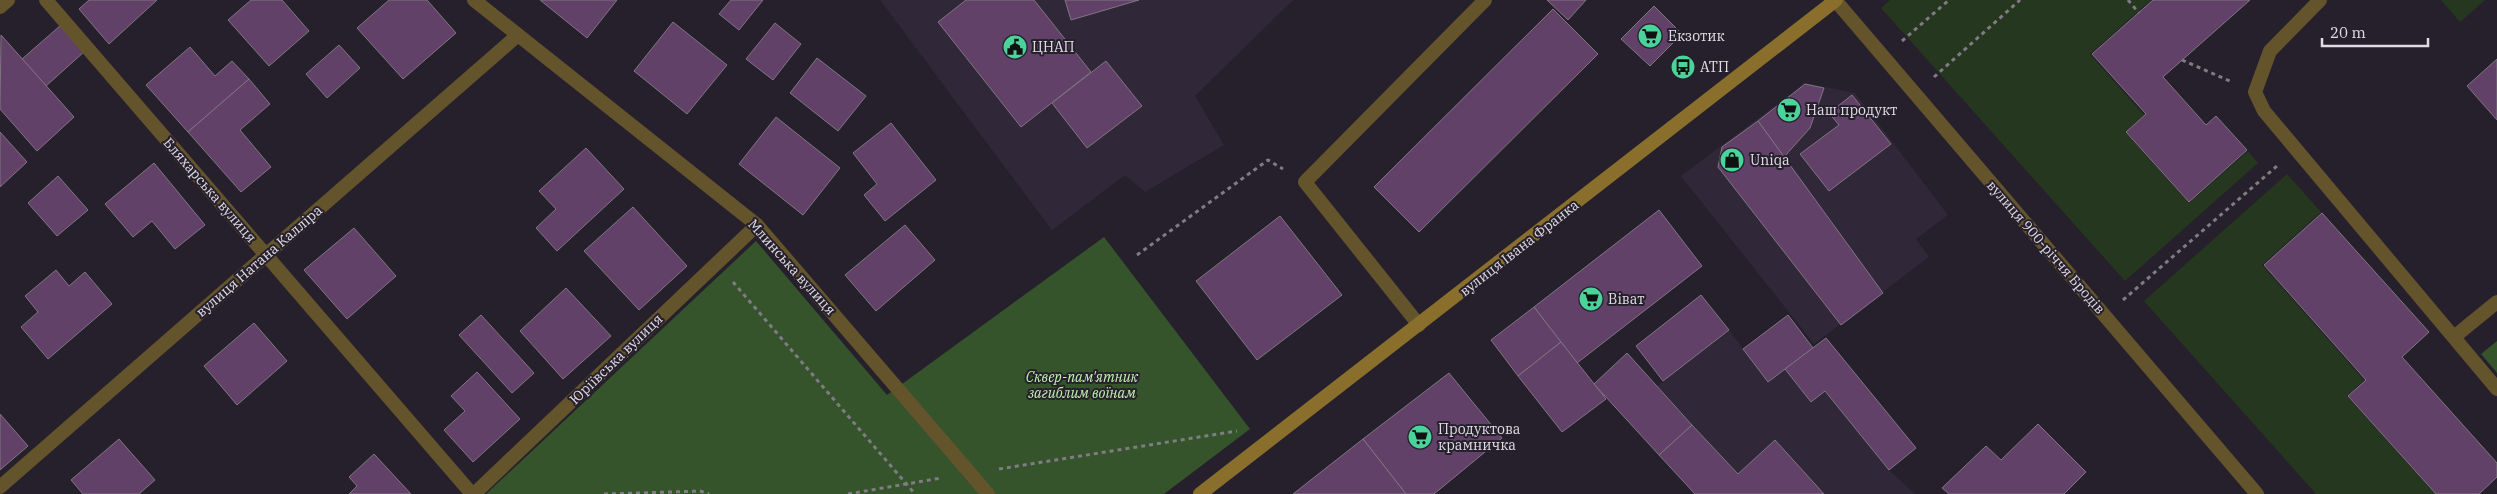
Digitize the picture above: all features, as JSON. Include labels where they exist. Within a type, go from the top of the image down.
[{"type":"main road","name":"вулиця Івана Франка","points":[[1200,494],[1835,0]]},
{"type":"street","points":[[0,7],[8,0]]},
{"type":"street","name":"Бляхарська вулиця","points":[[46,0],[473,494]]},
{"type":"street","name":"Млинська вулиця","points":[[474,0],[757,225],[988,494]]},
{"type":"street","points":[[1419,325],[1305,182],[1486,0]]},
{"type":"street","name":"вулиця 900-річчя Бродів","points":[[1835,0],[2257,494]]},
{"type":"street","points":[[2320,0],[2270,51],[2255,92],[2264,111],[2497,389]]},
{"type":"street","name":"вулиця Натана Калліра","points":[[0,487],[518,35]]},
{"type":"street","name":"Юріївська вулиця","points":[[473,494],[757,225]]},
{"type":"street","points":[[2454,337],[2497,302]]},
{"type":"path","points":[[1884,58],[1949,0]]},
{"type":"path","points":[[1915,94],[2020,0]]},
{"type":"path","points":[[2128,0],[2139,12]]},
{"type":"path","points":[[2182,60],[2255,92]]},
{"type":"path","points":[[2105,316],[2296,149]]},
{"type":"path","points":[[1137,255],[1268,160],[1305,182]]},
{"type":"path","points":[[717,263],[915,494]]},
{"type":"path","points":[[848,494],[1240,430]]},
{"type":"path","points":[[604,494],[700,491],[709,494]]},
{"type":"shaded area","points":[[880,0],[1293,0],[1195,96],[1224,145],[1145,192],[1125,175],[1052,230]]},
{"type":"shaded area","points":[[1805,83],[1855,93],[1948,215],[1916,239],[1929,257],[1814,344],[1681,176]]},
{"type":"shaded area","points":[[1729,330],[1768,382],[1785,369],[1811,402],[1825,391],[1889,470],[1915,494],[1824,494],[1738,474],[1657,386]]},
{"type":"green space","points":[[1890,0],[2151,0],[2090,54],[2144,115],[2125,132],[2189,203],[2248,151],[2258,163],[2125,281],[1881,8]]},
{"type":"green space","points":[[2441,0],[2485,0],[2460,22]]},
{"type":"green space","points":[[2287,174],[2321,212],[2262,265],[2364,380],[2347,396],[2435,494],[2316,494],[2144,301]]},
{"type":"green space","name":"Сквер-пам'ятник загиблим воїнам","points":[[1104,237],[1250,429],[1164,494],[486,494],[756,241],[887,395]]},
{"type":"green space","points":[[2497,341],[2497,373],[2481,354]]},
{"type":"building","points":[[89,0],[157,0],[109,44],[79,9]]},
{"type":"building","points":[[251,0],[282,0],[309,31],[269,66],[228,20]]},
{"type":"building","points":[[389,0],[427,0],[456,33],[403,79],[357,28]]},
{"type":"building","points":[[540,0],[617,0],[587,38]]},
{"type":"building","points":[[731,0],[763,0],[739,30],[719,14]]},
{"type":"building","name":"ЦНАП","points":[[966,0],[1034,0],[1091,72],[1021,127],[938,22]]},
{"type":"building","points":[[1065,0],[1139,0],[1071,20]]},
{"type":"building","points":[[1547,0],[1586,0],[1568,20]]},
{"type":"building","points":[[2153,0],[2250,0],[2163,77],[2206,125],[2216,116],[2247,150],[2189,202],[2126,132],[2146,114],[2092,54]]},
{"type":"building","points":[[1654,6],[1682,34],[1650,66],[1621,39]]},
{"type":"building","points":[[1553,9],[1598,54],[1419,232],[1374,187]]},
{"type":"building","points":[[673,22],[727,65],[687,114],[634,71]]},
{"type":"building","points":[[775,23],[801,44],[773,80],[746,59]]},
{"type":"building","points":[[61,25],[85,51],[46,86],[22,59]]},
{"type":"building","points":[[1,35],[74,117],[37,151],[0,109]]},
{"type":"building","points":[[339,45],[360,68],[327,98],[306,74]]},
{"type":"building","points":[[190,47],[215,76],[232,61],[249,79],[188,132],[146,85]]},
{"type":"building","points":[[817,58],[866,96],[838,131],[790,93]]},
{"type":"building","points":[[2497,59],[2497,120],[2467,86]]},
{"type":"building","points":[[1106,61],[1142,106],[1087,148],[1052,103]]},
{"type":"building","points":[[249,79],[270,104],[240,130],[271,167],[241,192],[188,132]]},
{"type":"building","points":[[1805,84],[1824,88],[1810,128],[1784,157],[1758,121]]},
{"type":"building","points":[[1852,95],[1891,144],[1829,191],[1800,154],[1839,125],[1829,113]]},
{"type":"building","points":[[776,117],[840,168],[803,215],[739,164]]},
{"type":"building","points":[[1758,121],[1883,293],[1841,325],[1718,167],[1722,147]]},
{"type":"building","points":[[891,123],[936,180],[885,221],[864,195],[877,184],[853,153]]},
{"type":"building","points":[[0,132],[27,162],[0,187]]},
{"type":"building","points":[[586,148],[624,189],[557,251],[536,228],[556,209],[539,191]]},
{"type":"building","points":[[154,163],[205,225],[175,249],[152,221],[133,237],[105,204]]},
{"type":"building","points":[[58,176],[88,210],[57,236],[28,203]]},
{"type":"building","points":[[633,207],[687,266],[639,310],[584,251]]},
{"type":"building","points":[[1659,210],[1702,266],[1577,363],[1534,307]]},
{"type":"building","points":[[2322,213],[2429,332],[2402,357],[2497,463],[2497,477],[2479,494],[2436,494],[2348,396],[2366,380],[2264,265]]},
{"type":"building","points":[[1280,216],[1342,295],[1257,360],[1196,281]]},
{"type":"building","points":[[905,225],[935,260],[876,311],[845,275]]},
{"type":"building","points":[[354,228],[396,276],[347,319],[304,270]]},
{"type":"building","points":[[56,270],[69,286],[85,272],[112,304],[48,359],[21,327],[38,312],[25,296]]},
{"type":"building","points":[[566,288],[611,336],[563,379],[520,331]]},
{"type":"building","points":[[1701,295],[1729,330],[1663,381],[1636,346]]},
{"type":"building","points":[[1534,307],[1561,342],[1518,376],[1491,340]]},
{"type":"building","points":[[481,315],[534,373],[512,393],[459,335]]},
{"type":"building","points":[[1788,315],[1813,348],[1768,382],[1743,349]]},
{"type":"building","points":[[254,323],[287,361],[237,405],[204,366]]},
{"type":"building","points":[[1826,338],[1916,448],[1889,470],[1825,391],[1811,402],[1785,369]]},
{"type":"building","points":[[1561,342],[1606,399],[1562,432],[1518,376]]},
{"type":"building","points":[[1627,353],[1692,425],[1659,455],[1594,384]]},
{"type":"building","points":[[477,372],[520,419],[473,462],[444,430],[465,411],[451,396]]},
{"type":"building","points":[[1449,373],[1502,438],[1434,494],[1406,494],[1363,439]]},
{"type":"building","points":[[0,414],[28,446],[0,470]]},
{"type":"building","points":[[2038,424],[2086,472],[2064,494],[1949,494],[1942,488],[1986,446],[2001,460]]},
{"type":"building","points":[[1692,425],[1738,474],[1775,440],[1824,494],[1695,494],[1659,455]]},
{"type":"building","points":[[119,439],[155,480],[139,494],[83,494],[71,480]]},
{"type":"building","points":[[1363,439],[1406,494],[1293,494]]},
{"type":"building","points":[[374,454],[411,494],[349,494],[357,486],[349,477]]},
{"type":"place","name":"Екзотик","points":[[1650,36]]},
{"type":"place","name":"ЦНАП","points":[[1015,47]]},
{"type":"place","name":"АТП","points":[[1683,67]]},
{"type":"place","name":"Наш продукт","points":[[1789,110]]},
{"type":"place","name":"Uniqa","points":[[1732,160]]},
{"type":"place","name":"Віват","points":[[1591,299]]},
{"type":"place","name":"Продуктова крамничка","points":[[1420,437]]}]
